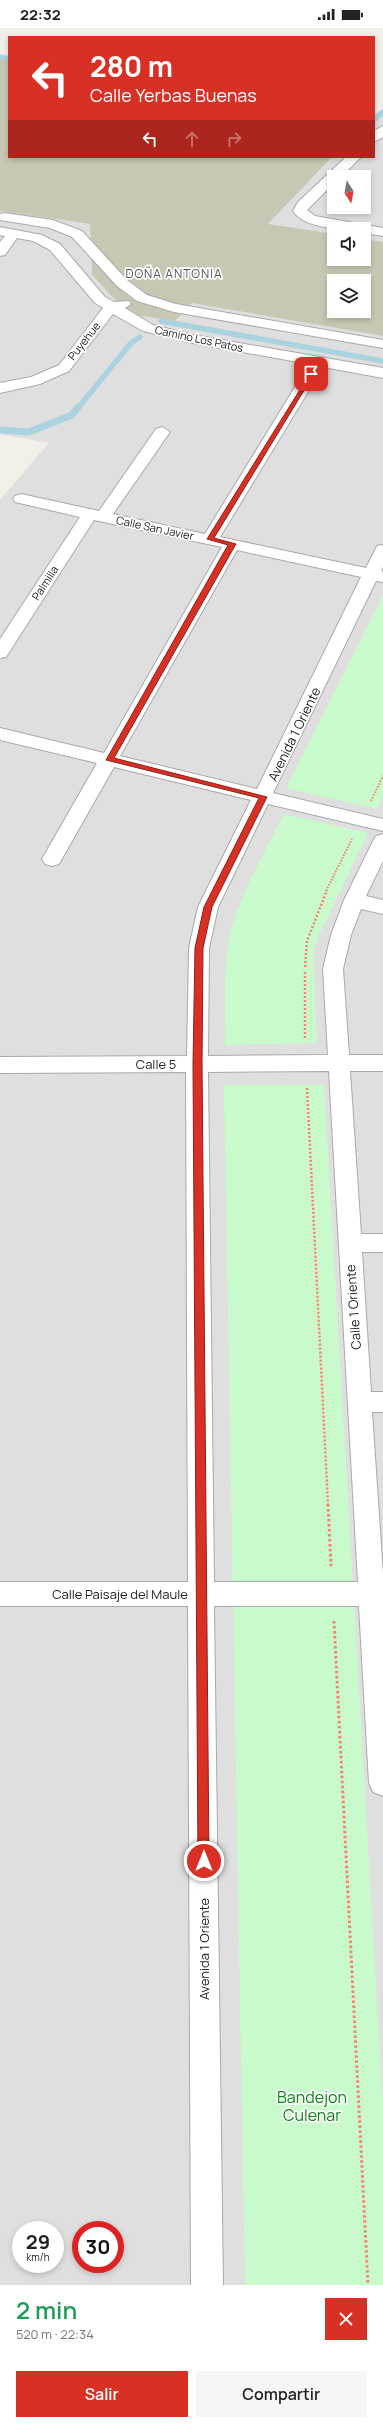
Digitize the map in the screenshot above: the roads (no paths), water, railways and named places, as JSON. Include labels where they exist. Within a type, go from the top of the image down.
[{"type":"street","points":[[375,137],[383,130]]},
{"type":"street","points":[[353,158],[301,208],[302,214],[311,220],[383,232]]},
{"type":"street","name":"Camino Los Patos","points":[[0,216],[53,224],[77,234],[122,283],[142,298],[174,308],[383,344]]},
{"type":"street","points":[[0,252],[7,232]]},
{"type":"street","name":"Camino Los Patos","points":[[7,232],[37,238],[55,247],[91,290],[111,307],[148,328],[193,339],[383,373]]},
{"type":"street","points":[[111,307],[142,298]]},
{"type":"street","name":"Puyehue","points":[[0,388],[35,380],[64,368],[111,307]]},
{"type":"street","points":[[210,539],[319,361]]},
{"type":"street","name":"Palmilla","points":[[0,653],[96,515],[162,432]]},
{"type":"street","name":"Calle San Javier","points":[[21,499],[377,576]]},
{"type":"street","points":[[52,859],[110,760],[232,544]]},
{"type":"street","name":"Avenida 1 Oriente","points":[[207,2285],[197,1064],[199,948],[208,907],[377,576],[383,550]]},
{"type":"street","points":[[0,734],[383,825]]},
{"type":"street","name":"Calle 1 Oriente","points":[[383,841],[354,900],[336,951],[332,969],[359,1402],[377,1594],[383,1783]]},
{"type":"street","points":[[354,900],[383,907]]},
{"type":"street","name":"Calle 5","points":[[0,1065],[383,1063]]},
{"type":"street","points":[[350,1243],[383,1243]]},
{"type":"street","points":[[359,1402],[383,1402]]},
{"type":"street","name":"Calle Paisaje del Maule","points":[[0,1594],[377,1594]]},
{"type":"waterway","points":[[0,57],[8,59]]},
{"type":"waterway","points":[[375,118],[383,112]]},
{"type":"waterway","points":[[161,321],[383,361]]},
{"type":"waterway","points":[[78,408],[131,343],[140,337]]},
{"type":"waterway","points":[[0,430],[29,432],[72,415],[78,407]]},
{"type":"district","name":"DOÑA ANTONIA","points":[[174,274]]},
{"type":"park label","name":"Bandejon Culenar","points":[[312,2106]]}]
